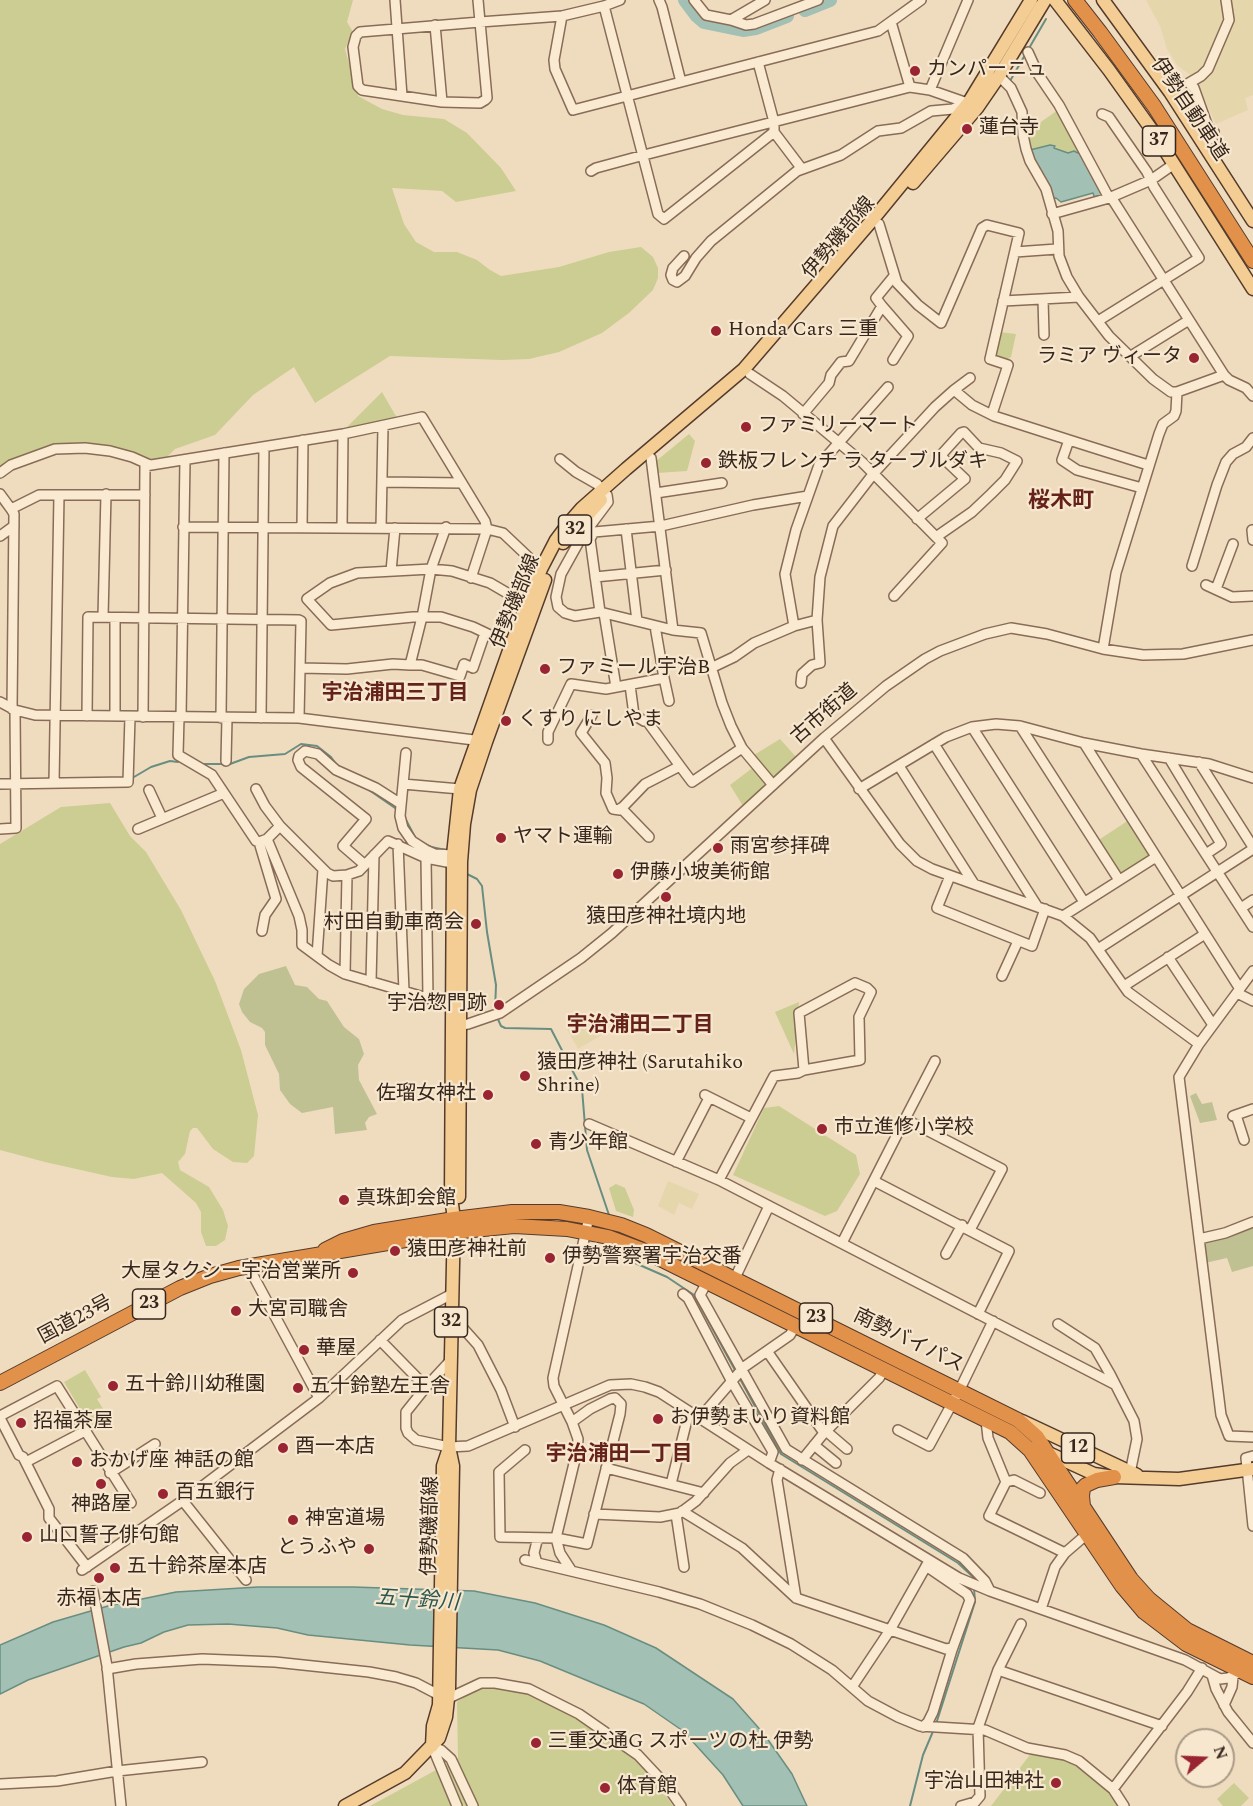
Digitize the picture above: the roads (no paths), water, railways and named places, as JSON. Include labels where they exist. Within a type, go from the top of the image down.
[{"type":"highway","name":"伊勢自動車道","points":[[1075,0],[1154,106],[1253,261]]},
{"type":"highway","name":"伊勢自動車道","points":[[1084,0],[1160,101],[1253,246]]},
{"type":"highway","name":"南勢バイパス","points":[[453,1225],[535,1211],[596,1218],[621,1225],[735,1278],[1010,1415],[1028,1428],[1047,1452],[1131,1579],[1159,1608],[1247,1670]]},
{"type":"highway","name":"南勢バイパス","points":[[453,1225],[536,1225],[587,1232],[626,1243],[1010,1432],[1030,1450],[1122,1586],[1144,1612],[1186,1644],[1247,1670]]},
{"type":"highway","name":"国道23号","points":[[0,1383],[180,1288],[221,1272],[310,1257],[453,1225]]},
{"type":"highway","points":[[1084,1507],[1082,1496],[1086,1485],[1097,1480],[1114,1478]]},
{"type":"main road","name":"伊勢磯部線","points":[[456,1026],[452,1002],[452,859],[460,789],[548,570],[561,545],[604,492],[651,459],[750,374],[879,224],[973,105],[1031,0]]},
{"type":"main road","name":"伊勢磯部線","points":[[432,1746],[444,1692],[447,1550],[443,1466],[449,1447],[453,1225],[451,1197],[464,824],[481,740],[511,645],[541,569],[556,540],[568,525],[744,369],[999,76],[1045,0]]},
{"type":"main road","name":"37","points":[[1055,0],[1132,102],[1253,289]]},
{"type":"main road","name":"37","points":[[1103,0],[1147,58],[1253,221]]},
{"type":"main road","name":"12","points":[[1010,1415],[1130,1473],[1146,1478]]},
{"type":"main road","name":"12","points":[[1010,1432],[1089,1472],[1114,1478],[1179,1479],[1250,1470]]},
{"type":"main road","points":[[345,1806],[405,1773],[432,1746]]},
{"type":"street","points":[[394,0],[402,96]]},
{"type":"street","points":[[478,0],[480,22],[487,98],[480,103],[442,102],[362,90],[357,86],[352,47],[360,32],[397,28],[435,25],[480,22],[562,16],[620,0]]},
{"type":"street","points":[[659,0],[663,7],[681,82]]},
{"type":"street","points":[[694,0],[706,15],[746,25],[818,0]]},
{"type":"street","points":[[731,21],[765,0]]},
{"type":"street","points":[[562,16],[554,60],[555,69],[573,110],[878,31],[921,0]]},
{"type":"street","points":[[930,90],[968,0]]},
{"type":"street","points":[[1204,143],[1212,138],[1214,132],[1208,127],[1194,88],[1188,83],[1208,69],[1229,20],[1226,0]]},
{"type":"street","points":[[604,6],[658,214],[664,219],[774,127]]},
{"type":"street","points":[[891,22],[910,87]]},
{"type":"street","points":[[435,25],[442,102]]},
{"type":"street","points":[[1028,52],[1038,74],[1059,105],[1110,198],[1224,375],[1246,388],[1253,396]]},
{"type":"street","points":[[758,62],[774,127],[802,169]]},
{"type":"street","points":[[999,76],[1011,88],[1022,112],[1026,149],[1046,189],[1058,231],[1057,249],[1063,267],[1079,297],[1109,336],[1171,392],[1224,375]]},
{"type":"street","points":[[591,171],[644,155],[774,127],[910,87],[930,90],[973,105]]},
{"type":"street","points":[[684,256],[673,268],[671,275],[677,282],[685,276],[696,258],[711,241],[747,213],[756,203],[802,169],[841,155],[878,131],[901,128],[931,111],[973,105]]},
{"type":"street","points":[[1098,321],[1199,258],[1110,117],[1102,114]]},
{"type":"street","points":[[1052,214],[1110,198],[1151,180],[1174,164]]},
{"type":"street","points":[[879,224],[894,276],[909,296],[941,323],[982,228],[987,225],[1019,233],[990,359],[1008,364],[992,414]]},
{"type":"street","points":[[1015,252],[1057,249]]},
{"type":"street","points":[[893,360],[908,336],[876,298],[894,276]]},
{"type":"street","points":[[1003,302],[1079,297]]},
{"type":"street","points":[[1043,299],[1044,335]]},
{"type":"street","points":[[803,414],[829,383],[831,375],[841,362],[849,361],[882,306]]},
{"type":"street","points":[[1131,356],[1189,321]]},
{"type":"street","points":[[750,374],[783,396],[874,473],[942,543],[894,596]]},
{"type":"street","points":[[801,683],[802,674],[812,665],[820,663],[818,620],[820,577],[825,550],[833,526],[874,473],[935,407],[970,378]]},
{"type":"street","points":[[794,626],[785,574],[796,530],[819,465],[888,387]]},
{"type":"street","points":[[954,390],[977,408],[994,416],[1148,465]]},
{"type":"street","points":[[1102,649],[1116,573],[1148,465],[1163,424],[1170,420],[1176,411],[1176,392]]},
{"type":"street","points":[[142,717],[145,466],[344,434],[422,417],[485,521],[487,529],[471,578]]},
{"type":"street","points":[[381,528],[383,426]]},
{"type":"street","points":[[917,519],[965,478],[942,456],[961,433],[964,432],[979,448],[1001,453],[1017,461],[1005,480],[972,512],[936,537]]},
{"type":"street","points":[[342,528],[344,434]]},
{"type":"street","points":[[1192,566],[1216,485],[1226,462],[1246,447],[1253,438]]},
{"type":"street","points":[[302,528],[303,440]]},
{"type":"street","points":[[1068,440],[1062,460],[1077,470],[1142,489]]},
{"type":"street","points":[[261,718],[264,447]]},
{"type":"street","points":[[0,473],[11,465],[55,448],[110,451],[150,465]]},
{"type":"street","points":[[224,453],[222,620],[226,761]]},
{"type":"street","points":[[560,459],[576,472],[597,484],[604,492],[608,502],[581,537],[561,574],[556,597],[558,607],[569,615],[602,613],[673,630],[701,633],[722,703],[742,747],[773,785]]},
{"type":"street","points":[[651,459],[673,630]]},
{"type":"street","points":[[185,460],[178,755],[212,775],[255,840],[263,840],[280,826]]},
{"type":"street","points":[[383,482],[462,483]]},
{"type":"street","points":[[656,493],[722,483]]},
{"type":"street","points":[[0,494],[14,514],[13,710],[16,828],[0,829]]},
{"type":"street","points":[[103,618],[106,494]]},
{"type":"street","points":[[11,509],[39,495],[145,495]]},
{"type":"street","points":[[54,783],[59,495]]},
{"type":"street","points":[[616,687],[595,577],[590,538],[594,532],[661,526],[753,505],[808,496]]},
{"type":"street","points":[[0,536],[14,526]]},
{"type":"street","points":[[183,527],[487,529],[503,533],[541,569]]},
{"type":"street","points":[[410,664],[431,569],[446,527]]},
{"type":"street","points":[[391,571],[395,528]]},
{"type":"street","points":[[626,529],[637,621]]},
{"type":"street","points":[[1216,589],[1233,544]]},
{"type":"street","points":[[511,645],[473,627],[441,617],[331,625],[307,599],[330,583],[357,573],[431,569],[452,571],[490,583],[526,604]]},
{"type":"street","points":[[595,577],[666,570]]},
{"type":"street","points":[[1206,585],[1232,597],[1253,596]]},
{"type":"street","points":[[87,716],[88,617],[301,621],[299,718]]},
{"type":"street","points":[[114,716],[116,618]]},
{"type":"street","points":[[713,668],[754,643],[794,626],[818,620]]},
{"type":"street","points":[[655,626],[669,701]]},
{"type":"street","name":"古市街道","points":[[456,1026],[500,1013],[612,933],[825,738],[886,686],[940,651],[985,633],[1011,628],[1102,649],[1143,655],[1183,654],[1253,640]]},
{"type":"street","points":[[300,668],[347,669],[410,664],[422,665],[460,676],[464,664],[473,668],[485,633]]},
{"type":"street","points":[[548,740],[548,732],[571,684],[606,689],[664,678]]},
{"type":"street","points":[[630,685],[634,715],[645,721],[692,782],[742,747]]},
{"type":"street","points":[[0,702],[13,710],[34,715],[299,718],[481,740]]},
{"type":"street","points":[[591,715],[581,733],[605,763],[606,793],[613,809],[621,808],[645,784],[680,766]]},
{"type":"street","points":[[0,784],[128,782],[130,717]]},
{"type":"street","points":[[859,789],[960,730],[996,724],[1020,726],[1084,743],[1141,754],[1198,762],[1253,778]]},
{"type":"street","points":[[1020,726],[1119,880]]},
{"type":"street","points":[[972,727],[1084,902]]},
{"type":"street","points":[[825,738],[859,789],[908,854],[923,865],[1063,916],[1081,929],[1098,948],[1124,986],[1143,1004],[1199,1044]]},
{"type":"street","points":[[1084,743],[1205,934],[1238,991],[1253,1001]]},
{"type":"street","points":[[934,744],[1041,908],[1032,946],[937,909],[951,876]]},
{"type":"street","points":[[365,865],[343,846],[366,819],[301,767],[298,756],[305,751],[318,754],[336,770],[376,788],[401,804]]},
{"type":"street","points":[[406,753],[400,816],[403,828],[412,841],[435,854],[452,859]]},
{"type":"street","points":[[1141,754],[1253,927]]},
{"type":"street","points":[[1169,758],[1221,843],[1206,854]]},
{"type":"street","points":[[1098,948],[1253,848],[1198,762]]},
{"type":"street","points":[[899,765],[974,884]]},
{"type":"street","points":[[403,784],[460,789]]},
{"type":"street","points":[[256,789],[280,826],[333,876],[359,871],[388,841],[426,858],[452,859]]},
{"type":"street","points":[[149,790],[162,818]]},
{"type":"street","points":[[138,829],[224,793]]},
{"type":"street","points":[[621,808],[649,837]]},
{"type":"street","points":[[262,931],[265,915],[276,899],[263,840]]},
{"type":"street","points":[[263,840],[299,916],[302,945],[345,974],[428,998],[452,1002]]},
{"type":"street","points":[[398,844],[404,991]]},
{"type":"street","points":[[371,982],[374,855]]},
{"type":"street","points":[[1063,916],[1156,857]]},
{"type":"street","points":[[426,858],[428,998]]},
{"type":"street","points":[[317,956],[323,869]]},
{"type":"street","points":[[345,974],[347,875]]},
{"type":"street","points":[[1241,908],[1253,900]]},
{"type":"street","points":[[1124,986],[1205,934]]},
{"type":"street","points":[[1002,976],[1018,941]]},
{"type":"street","points":[[1168,957],[1213,1025]]},
{"type":"street","points":[[1253,971],[1199,1044],[1179,1077],[1221,1414],[1229,1436],[1253,1437]]},
{"type":"street","points":[[719,1180],[774,1076],[860,1060],[858,1026],[859,1017],[871,992],[867,988],[855,983],[800,1013],[804,1070]]},
{"type":"street","points":[[842,1243],[934,1061]]},
{"type":"street","points":[[676,1162],[707,1096],[751,1118]]},
{"type":"street","points":[[1244,1140],[1234,1115],[1253,1109]]},
{"type":"street","points":[[905,1119],[1002,1168],[966,1227],[946,1254]]},
{"type":"street","points":[[589,1124],[719,1180],[1114,1384]]},
{"type":"street","points":[[874,1181],[1009,1251],[978,1314]]},
{"type":"street","points":[[735,1278],[769,1206]]},
{"type":"street","points":[[571,1570],[560,1553],[556,1538],[577,1451],[577,1435],[554,1386],[554,1372],[587,1232],[596,1218]]},
{"type":"street","points":[[1199,1239],[1225,1233],[1253,1222]]},
{"type":"street","points":[[248,1266],[319,1398]]},
{"type":"street","points":[[707,1282],[700,1295],[773,1452],[769,1463]]},
{"type":"street","points":[[131,1503],[57,1386],[0,1417],[49,1509],[49,1518],[84,1568],[183,1501],[319,1398],[410,1314],[452,1294]]},
{"type":"street","points":[[683,1294],[786,1449],[963,1558],[985,1581],[986,1590]]},
{"type":"street","points":[[898,1430],[929,1446],[993,1321]]},
{"type":"street","points":[[1058,1324],[1095,1348],[1110,1374],[1136,1430],[1136,1449],[1130,1473]]},
{"type":"street","points":[[451,1325],[461,1326],[478,1345],[501,1390],[515,1427]]},
{"type":"street","points":[[701,1420],[706,1411],[737,1376],[790,1335],[796,1325]]},
{"type":"street","points":[[380,1340],[426,1387]]},
{"type":"street","points":[[767,1351],[825,1432],[847,1449]]},
{"type":"street","points":[[451,1360],[406,1412],[406,1428],[416,1440],[449,1447],[468,1446],[610,1385],[631,1384],[659,1392],[927,1563],[970,1596],[933,1712],[925,1727]]},
{"type":"street","points":[[802,1460],[825,1432],[879,1378],[884,1370]]},
{"type":"street","points":[[525,1450],[499,1472],[500,1537],[556,1538],[587,1544],[620,1414],[620,1401],[615,1398],[609,1399],[572,1422]]},
{"type":"street","points":[[671,1484],[689,1412]]},
{"type":"street","points":[[986,1420],[988,1438],[1006,1482],[989,1516],[1065,1553]]},
{"type":"street","points":[[26,1462],[85,1431]]},
{"type":"street","points":[[110,1473],[155,1444]]},
{"type":"street","points":[[814,1445],[836,1462]]},
{"type":"street","points":[[594,1514],[660,1517],[679,1513],[704,1493],[730,1463],[748,1450]]},
{"type":"street","points":[[1253,1456],[1246,1458],[1250,1470],[1253,1526]]},
{"type":"street","points":[[606,1468],[704,1493]]},
{"type":"street","points":[[780,1469],[777,1480],[796,1598]]},
{"type":"street","points":[[1006,1482],[1014,1480],[1040,1493]]},
{"type":"street","points":[[183,1501],[246,1580]]},
{"type":"street","points":[[679,1513],[742,1548],[796,1598],[946,1649],[952,1648]]},
{"type":"street","points":[[679,1513],[684,1567]]},
{"type":"street","points":[[1041,1608],[1055,1567],[1065,1553],[1087,1534]]},
{"type":"street","points":[[537,1563],[534,1552],[537,1541],[541,1538]]},
{"type":"street","points":[[525,1560],[659,1592],[700,1604],[752,1624],[791,1644],[832,1670],[868,1701],[889,1713],[925,1727],[978,1728],[1027,1748],[1057,1753],[1073,1759],[1113,1789],[1124,1806]]},
{"type":"street","points":[[927,1563],[986,1590],[1185,1660],[1220,1679],[1247,1670]]},
{"type":"street","points":[[852,1687],[890,1629],[927,1563]]},
{"type":"street","points":[[93,1591],[107,1668],[121,1806]]},
{"type":"street","points":[[961,1806],[975,1802],[980,1796],[978,1728],[998,1670],[1021,1624]]},
{"type":"street","points":[[107,1668],[202,1659],[275,1662],[369,1672],[396,1677],[444,1692],[481,1683],[529,1689],[596,1724],[638,1755],[657,1774],[681,1806]]},
{"type":"street","points":[[1113,1789],[1162,1726],[1202,1668]]},
{"type":"street","points":[[998,1670],[1162,1726]]},
{"type":"street","points":[[1224,1705],[1232,1688],[1247,1670]]},
{"type":"street","points":[[1212,1675],[1224,1705],[1253,1743]]},
{"type":"street","points":[[432,1746],[457,1806]]},
{"type":"street","points":[[432,1746],[451,1759],[473,1806]]},
{"type":"street","points":[[0,1784],[57,1781],[117,1771],[202,1762]]},
{"type":"water","points":[[1050,145],[1068,153],[1082,151],[1105,195],[1095,199],[1093,193],[1061,202],[1056,198],[1052,199],[1030,150]]},
{"type":"water","name":"五十鈴川","points":[[258,1587],[474,1591],[535,1603],[604,1625],[656,1648],[733,1699],[764,1734],[792,1774],[807,1806],[743,1806],[723,1775],[683,1731],[644,1704],[540,1661],[498,1650],[410,1645],[228,1624],[188,1625],[28,1680],[0,1694],[0,1645],[53,1622],[108,1606],[176,1592]]},
{"type":"waterway","points":[[685,0],[704,22],[743,30],[756,28],[787,16]]},
{"type":"waterway","points":[[805,10],[830,0]]},
{"type":"waterway","points":[[1028,50],[1046,19]]},
{"type":"waterway","points":[[1010,81],[1025,55]]},
{"type":"waterway","points":[[204,764],[230,764],[249,757],[285,754],[301,744],[317,746],[336,764]]},
{"type":"waterway","points":[[134,777],[151,767],[170,761],[178,762]]},
{"type":"waterway","points":[[340,776],[361,786]]},
{"type":"waterway","points":[[369,790],[395,808]]},
{"type":"waterway","points":[[405,818],[416,839]]},
{"type":"waterway","points":[[421,842],[446,850]]},
{"type":"waterway","points":[[467,874],[477,879],[482,886],[496,985],[495,1011]]},
{"type":"waterway","points":[[497,1017],[501,1026],[505,1028],[551,1029],[582,1089],[587,1150],[609,1215]]},
{"type":"waterway","points":[[619,1247],[621,1255],[626,1259],[667,1277],[694,1295],[736,1372]]},
{"type":"waterway","points":[[739,1377],[781,1454],[958,1563],[972,1576],[973,1580]]},
{"type":"waterway","points":[[936,1724],[975,1602],[974,1588]]},
{"type":"waterway","points":[[910,1806],[923,1755],[934,1729]]},
{"type":"place","name":"カンパーニュ","points":[[915,71]]},
{"type":"place","name":"蓮台寺","points":[[967,129]]},
{"type":"place","name":"Honda Cars 三重","points":[[716,331]]},
{"type":"place","name":"ラミア ヴィータ","points":[[1194,358]]},
{"type":"place","name":"ファミリーマート","points":[[746,427]]},
{"type":"place","name":"鉄板フレンチ ラ ターブルダキ","points":[[706,463]]},
{"type":"place","name":"ファミール宇治B","points":[[545,669]]},
{"type":"place","name":"くすり にしやま","points":[[506,721]]},
{"type":"place","name":"ヤマト運輸","points":[[501,838]]},
{"type":"place","name":"雨宮参拝碑","points":[[718,848]]},
{"type":"place","name":"伊藤小坡美術館","points":[[618,874]]},
{"type":"place","name":"猿田彦神社境内地","points":[[666,897]]},
{"type":"place","name":"村田自動車商会","points":[[476,924]]},
{"type":"place","name":"宇治惣門跡","points":[[499,1005]]},
{"type":"place","name":"猿田彦神社 (Sarutahiko Shrine)","points":[[525,1076]]},
{"type":"place","name":"佐瑠女神社","points":[[488,1095]]},
{"type":"place","name":"市立進修小学校","points":[[822,1129]]},
{"type":"place","name":"青少年館","points":[[536,1144]]},
{"type":"place","name":"真珠卸会館","points":[[344,1200]]},
{"type":"place","name":"猿田彦神社前","points":[[395,1251]]},
{"type":"place","name":"伊勢警察署宇治交番","points":[[550,1258]]},
{"type":"place","name":"大屋タクシー宇治営業所","points":[[353,1273]]},
{"type":"place","name":"大宮司職舎","points":[[236,1311]]},
{"type":"place","name":"華屋","points":[[304,1350]]},
{"type":"place","name":"五十鈴川幼稚園","points":[[113,1386]]},
{"type":"place","name":"五十鈴塾左王舎","points":[[298,1388]]},
{"type":"place","name":"お伊勢まいり資料館","points":[[658,1419]]},
{"type":"place","name":"招福茶屋","points":[[21,1423]]},
{"type":"place","name":"酉一本店","points":[[283,1448]]},
{"type":"place","name":"おかげ座 神話の館","points":[[77,1462]]},
{"type":"place","name":"神路屋","points":[[101,1484]]},
{"type":"place","name":"百五銀行","points":[[163,1494]]},
{"type":"place","name":"神宮道場","points":[[293,1520]]},
{"type":"place","name":"山口誓子俳句館","points":[[27,1537]]},
{"type":"place","name":"とうふや","points":[[369,1549]]},
{"type":"place","name":"五十鈴茶屋本店","points":[[115,1568]]},
{"type":"place","name":"赤福 本店","points":[[99,1578]]},
{"type":"place","name":"三重交通G スポーツの杜 伊勢","points":[[536,1743]]},
{"type":"place","name":"宇治山田神社","points":[[1056,1783]]},
{"type":"place","name":"体育館","points":[[605,1788]]},
{"type":"district","name":"桜木町","points":[[1061,503]]},
{"type":"district","name":"宇治浦田三丁目","points":[[395,695]]},
{"type":"district","name":"宇治浦田二丁目","points":[[640,1027]]},
{"type":"district","name":"宇治浦田一丁目","points":[[619,1456]]}]
